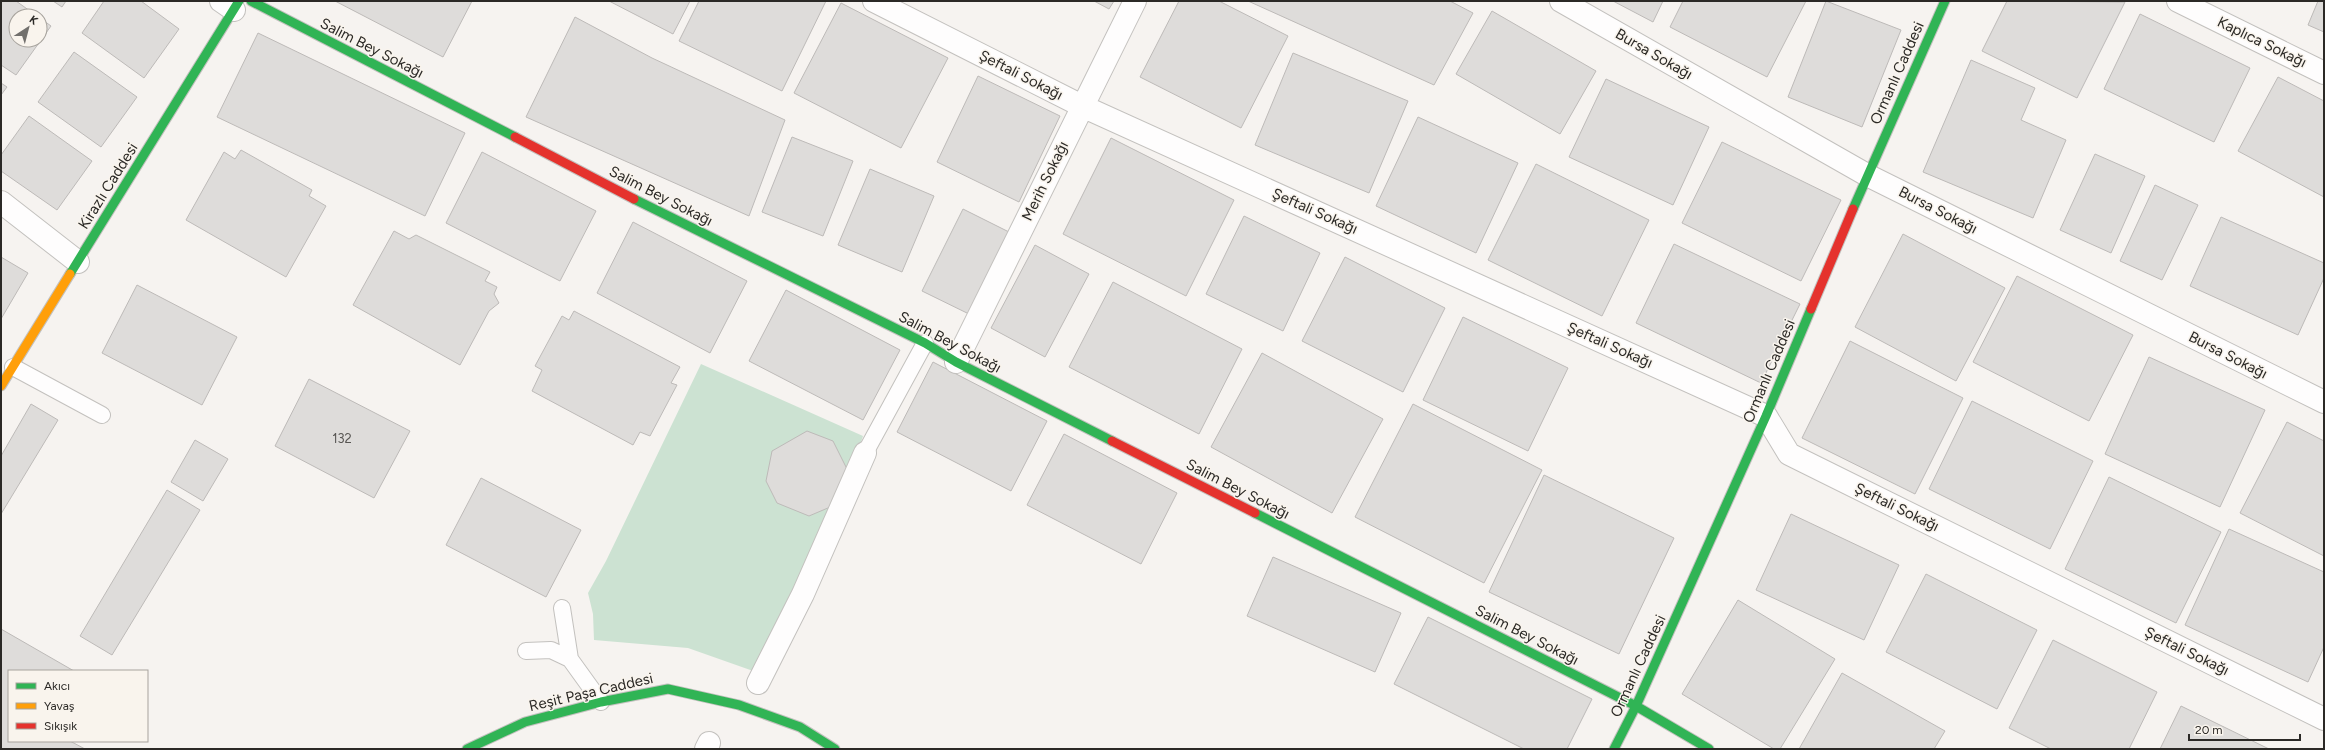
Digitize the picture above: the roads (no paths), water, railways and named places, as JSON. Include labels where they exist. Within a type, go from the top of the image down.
[{"type":"main road","name":"Ormanlı Caddesi","points":[[1614,749],[1636,706],[1766,416],[1867,174],[1945,1]]},
{"type":"main road","name":"Kirazlı Caddesi","points":[[1,386],[236,3]]},
{"type":"main road","name":"Salim Bey Sokağı","points":[[236,3],[925,343],[956,362],[1636,706],[1709,749]]},
{"type":"main road","name":"Reşit Paşa Caddesi","points":[[467,749],[524,722],[601,702],[668,689],[739,705],[800,727],[835,749]]},
{"type":"street","name":"Şeftali Sokağı","points":[[874,1],[1082,106],[1766,416],[1789,454],[2324,719]]},
{"type":"street","name":"Merih Sokağı","points":[[956,362],[1135,1]]},
{"type":"street","name":"Bursa Sokağı","points":[[1561,1],[1867,174],[2324,402]]},
{"type":"street","name":"Kaplıca Sokağı","points":[[2178,1],[2324,73]]},
{"type":"street","points":[[1,202],[78,262]]},
{"type":"street","points":[[758,682],[803,594],[865,453]]},
{"type":"lane","points":[[865,453],[925,343]]},
{"type":"lane","points":[[13,367],[102,415]]},
{"type":"lane","points":[[562,608],[570,659],[601,702]]},
{"type":"lane","points":[[526,651],[551,650],[570,659]]}]
